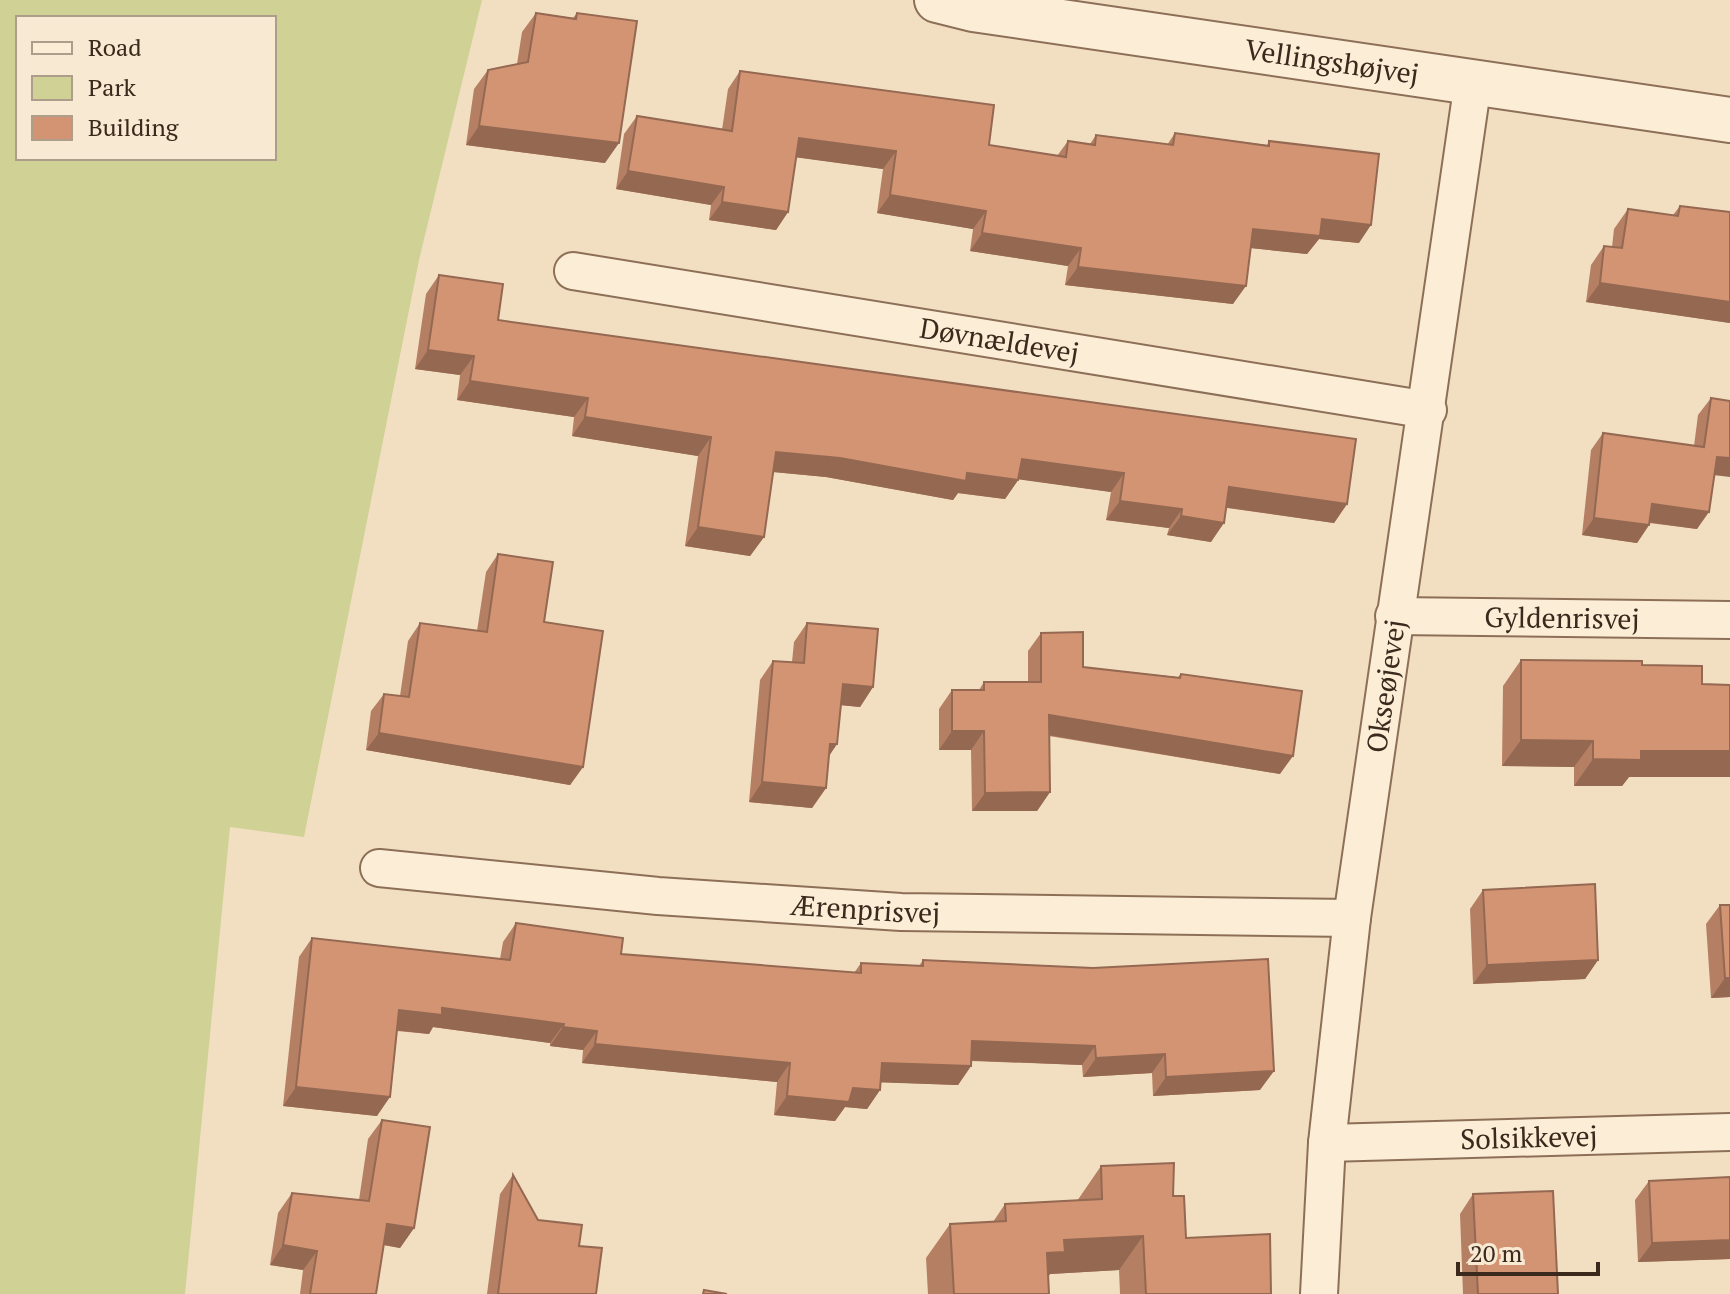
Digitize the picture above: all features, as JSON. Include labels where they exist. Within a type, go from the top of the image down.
[{"type":"street","name":"Vellingshøjvej","points":[[937,0],[973,9],[1730,120]]},
{"type":"street","name":"Okseøjevej","points":[[1319,1294],[1327,1143],[1352,918],[1394,616],[1428,410],[1473,82]]},
{"type":"street","name":"Døvnældevej","points":[[573,271],[1428,410]]},
{"type":"street","name":"Gyldenrisvej","points":[[1394,616],[1730,620]]},
{"type":"street","name":"Ærenprisvej","points":[[379,868],[658,896],[901,912],[1352,918]]},
{"type":"street","name":"Solsikkevej","points":[[1327,1143],[1730,1132]]},
{"type":"green space","points":[[0,0],[482,0],[419,260],[304,837],[230,827],[185,1294],[0,1294]]},
{"type":"building","points":[[536,13],[576,19],[577,13],[637,21],[619,143],[479,126],[488,70],[528,62]]},
{"type":"building","points":[[740,71],[994,105],[989,145],[1066,157],[1068,141],[1095,145],[1096,135],[1173,145],[1175,133],[1269,146],[1269,141],[1379,154],[1371,225],[1322,219],[1320,236],[1253,229],[1246,286],[1078,267],[1081,248],[982,233],[986,211],[890,195],[896,151],[799,138],[788,212],[722,202],[724,187],[628,171],[637,116],[732,131]]},
{"type":"building","points":[[1680,206],[1730,212],[1730,302],[1600,283],[1604,246],[1622,248],[1628,209],[1678,216]]},
{"type":"building","points":[[439,275],[503,284],[498,320],[1356,439],[1347,504],[1229,487],[1224,523],[1181,516],[1182,509],[1120,501],[1124,473],[1022,459],[1018,480],[967,473],[966,481],[840,458],[776,452],[764,537],[698,527],[711,437],[585,417],[588,398],[470,381],[474,356],[428,350]]},
{"type":"building","points":[[1711,398],[1730,401],[1730,458],[1717,457],[1709,512],[1652,504],[1649,525],[1594,518],[1603,433],[1704,447]]},
{"type":"building","points":[[498,554],[553,562],[544,622],[603,631],[583,767],[379,733],[384,694],[409,697],[420,623],[487,632]]},
{"type":"building","points":[[807,623],[878,629],[873,687],[843,684],[837,744],[830,744],[826,788],[762,782],[773,661],[804,663]]},
{"type":"building","points":[[1083,632],[1083,667],[1180,678],[1181,674],[1302,691],[1293,756],[1049,715],[1050,792],[985,793],[984,731],[952,731],[952,690],[984,690],[984,682],[1041,682],[1041,633]]},
{"type":"building","points":[[1521,660],[1642,661],[1642,665],[1702,666],[1702,684],[1730,685],[1730,751],[1641,751],[1641,760],[1593,759],[1593,741],[1521,740]]},
{"type":"building","points":[[1595,884],[1598,960],[1487,965],[1483,890]]},
{"type":"building","points":[[1720,905],[1730,905],[1730,978],[1725,978]]},
{"type":"building","points":[[516,923],[623,938],[621,954],[861,973],[861,963],[923,966],[923,960],[1093,968],[1268,959],[1274,1071],[1166,1077],[1165,1054],[1096,1058],[1095,1046],[972,1041],[971,1066],[882,1063],[880,1090],[853,1088],[849,1102],[787,1096],[790,1063],[595,1044],[597,1031],[442,1008],[442,1015],[399,1010],[390,1097],[296,1087],[312,938],[510,960]]},
{"type":"building","points":[[382,1120],[430,1127],[414,1228],[387,1224],[376,1294],[310,1294],[317,1251],[283,1245],[292,1193],[369,1201]]},
{"type":"building","points":[[1174,1163],[1173,1196],[1184,1196],[1186,1238],[1270,1234],[1271,1294],[1146,1294],[1143,1236],[1064,1240],[1065,1252],[1047,1253],[1049,1294],[954,1294],[950,1224],[1006,1221],[1005,1204],[1102,1199],[1101,1166]]},
{"type":"building","points":[[513,1175],[538,1220],[582,1225],[579,1246],[602,1248],[596,1294],[498,1294]]},
{"type":"building","points":[[1730,1177],[1730,1240],[1652,1243],[1649,1181]]},
{"type":"building","points":[[1553,1191],[1558,1294],[1478,1294],[1473,1194]]},
{"type":"building","points":[[704,1290],[727,1294],[703,1294]]}]
